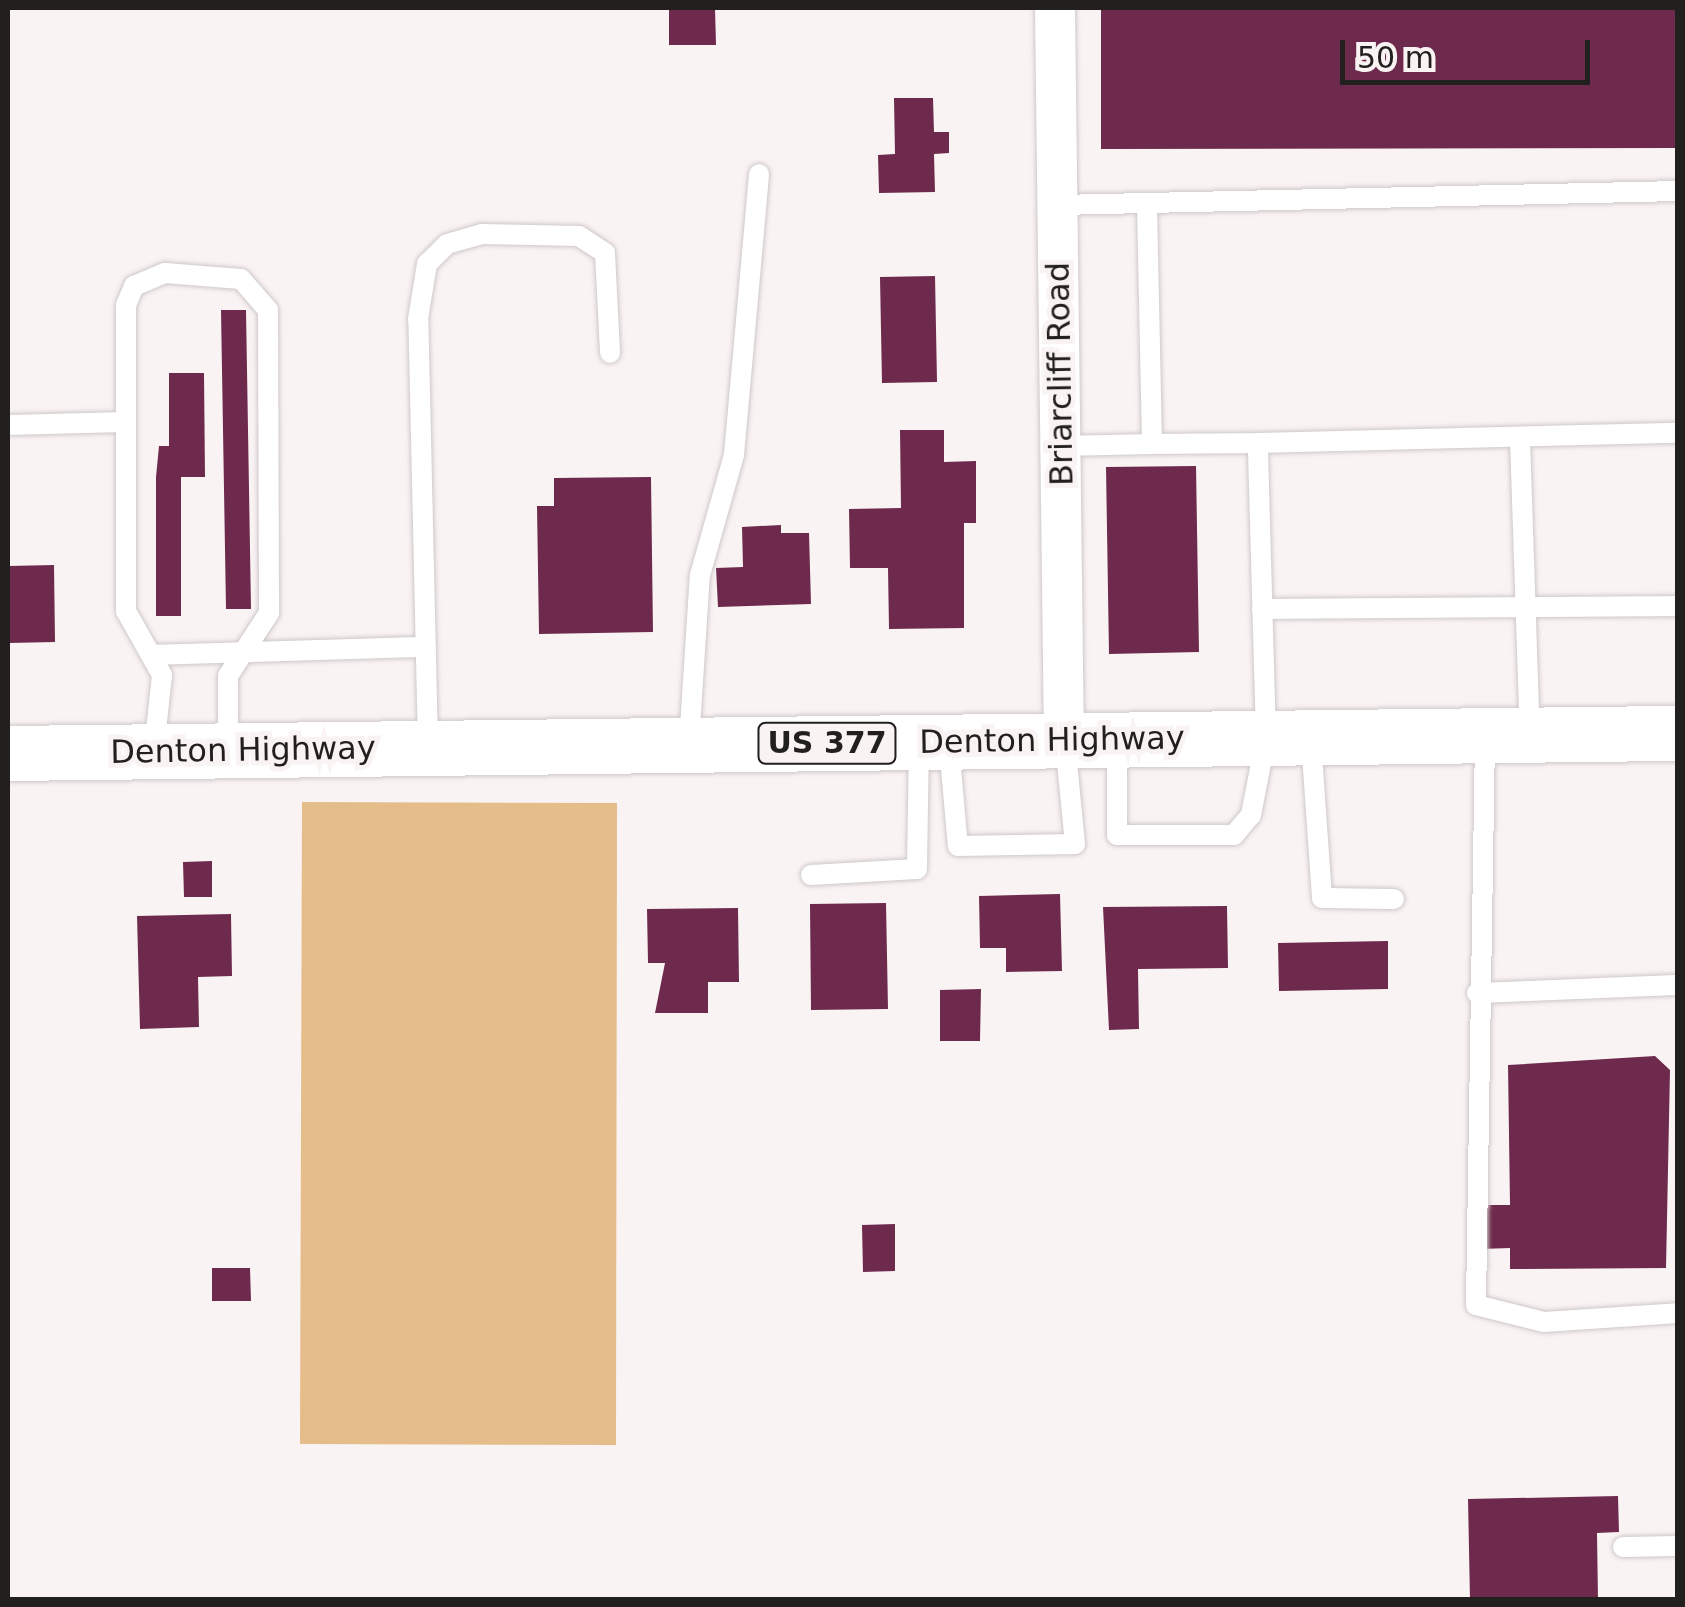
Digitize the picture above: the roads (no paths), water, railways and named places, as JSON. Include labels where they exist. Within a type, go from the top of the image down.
[{"type":"main road","name":"Denton Highway","points":[[8,753],[1678,734]]},
{"type":"street","name":"Briarcliff Road","points":[[1055,8],[1061,446],[1090,740]]},
{"type":"lane","points":[[689,744],[700,575],[734,456],[759,174]]},
{"type":"lane","points":[[1058,204],[1678,191]]},
{"type":"lane","points":[[1147,204],[1152,444]]},
{"type":"lane","points":[[428,748],[418,319],[427,264],[448,244],[482,234],[579,236],[605,253],[610,353]]},
{"type":"lane","points":[[154,751],[162,675],[126,611],[126,422],[134,286],[165,273],[255,286],[271,351],[269,613],[236,657],[226,692],[228,750]]},
{"type":"lane","points":[[8,426],[126,422]]},
{"type":"lane","points":[[1061,446],[1678,433]]},
{"type":"lane","points":[[1520,439],[1525,608],[1477,992],[1476,1306],[1544,1322],[1678,1313]]},
{"type":"lane","points":[[1258,444],[1262,609],[1322,898],[1394,899]]},
{"type":"lane","points":[[1262,609],[1678,606]]},
{"type":"lane","points":[[152,655],[236,657],[426,647]]},
{"type":"lane","points":[[1090,740],[1116,835],[1234,835],[1251,815],[1288,738]]},
{"type":"lane","points":[[934,742],[958,846],[1076,844],[1090,740]]},
{"type":"lane","points":[[811,875],[918,869],[934,742]]},
{"type":"lane","points":[[1477,992],[1678,984]]},
{"type":"lane","points":[[1623,1547],[1678,1546]]}]
